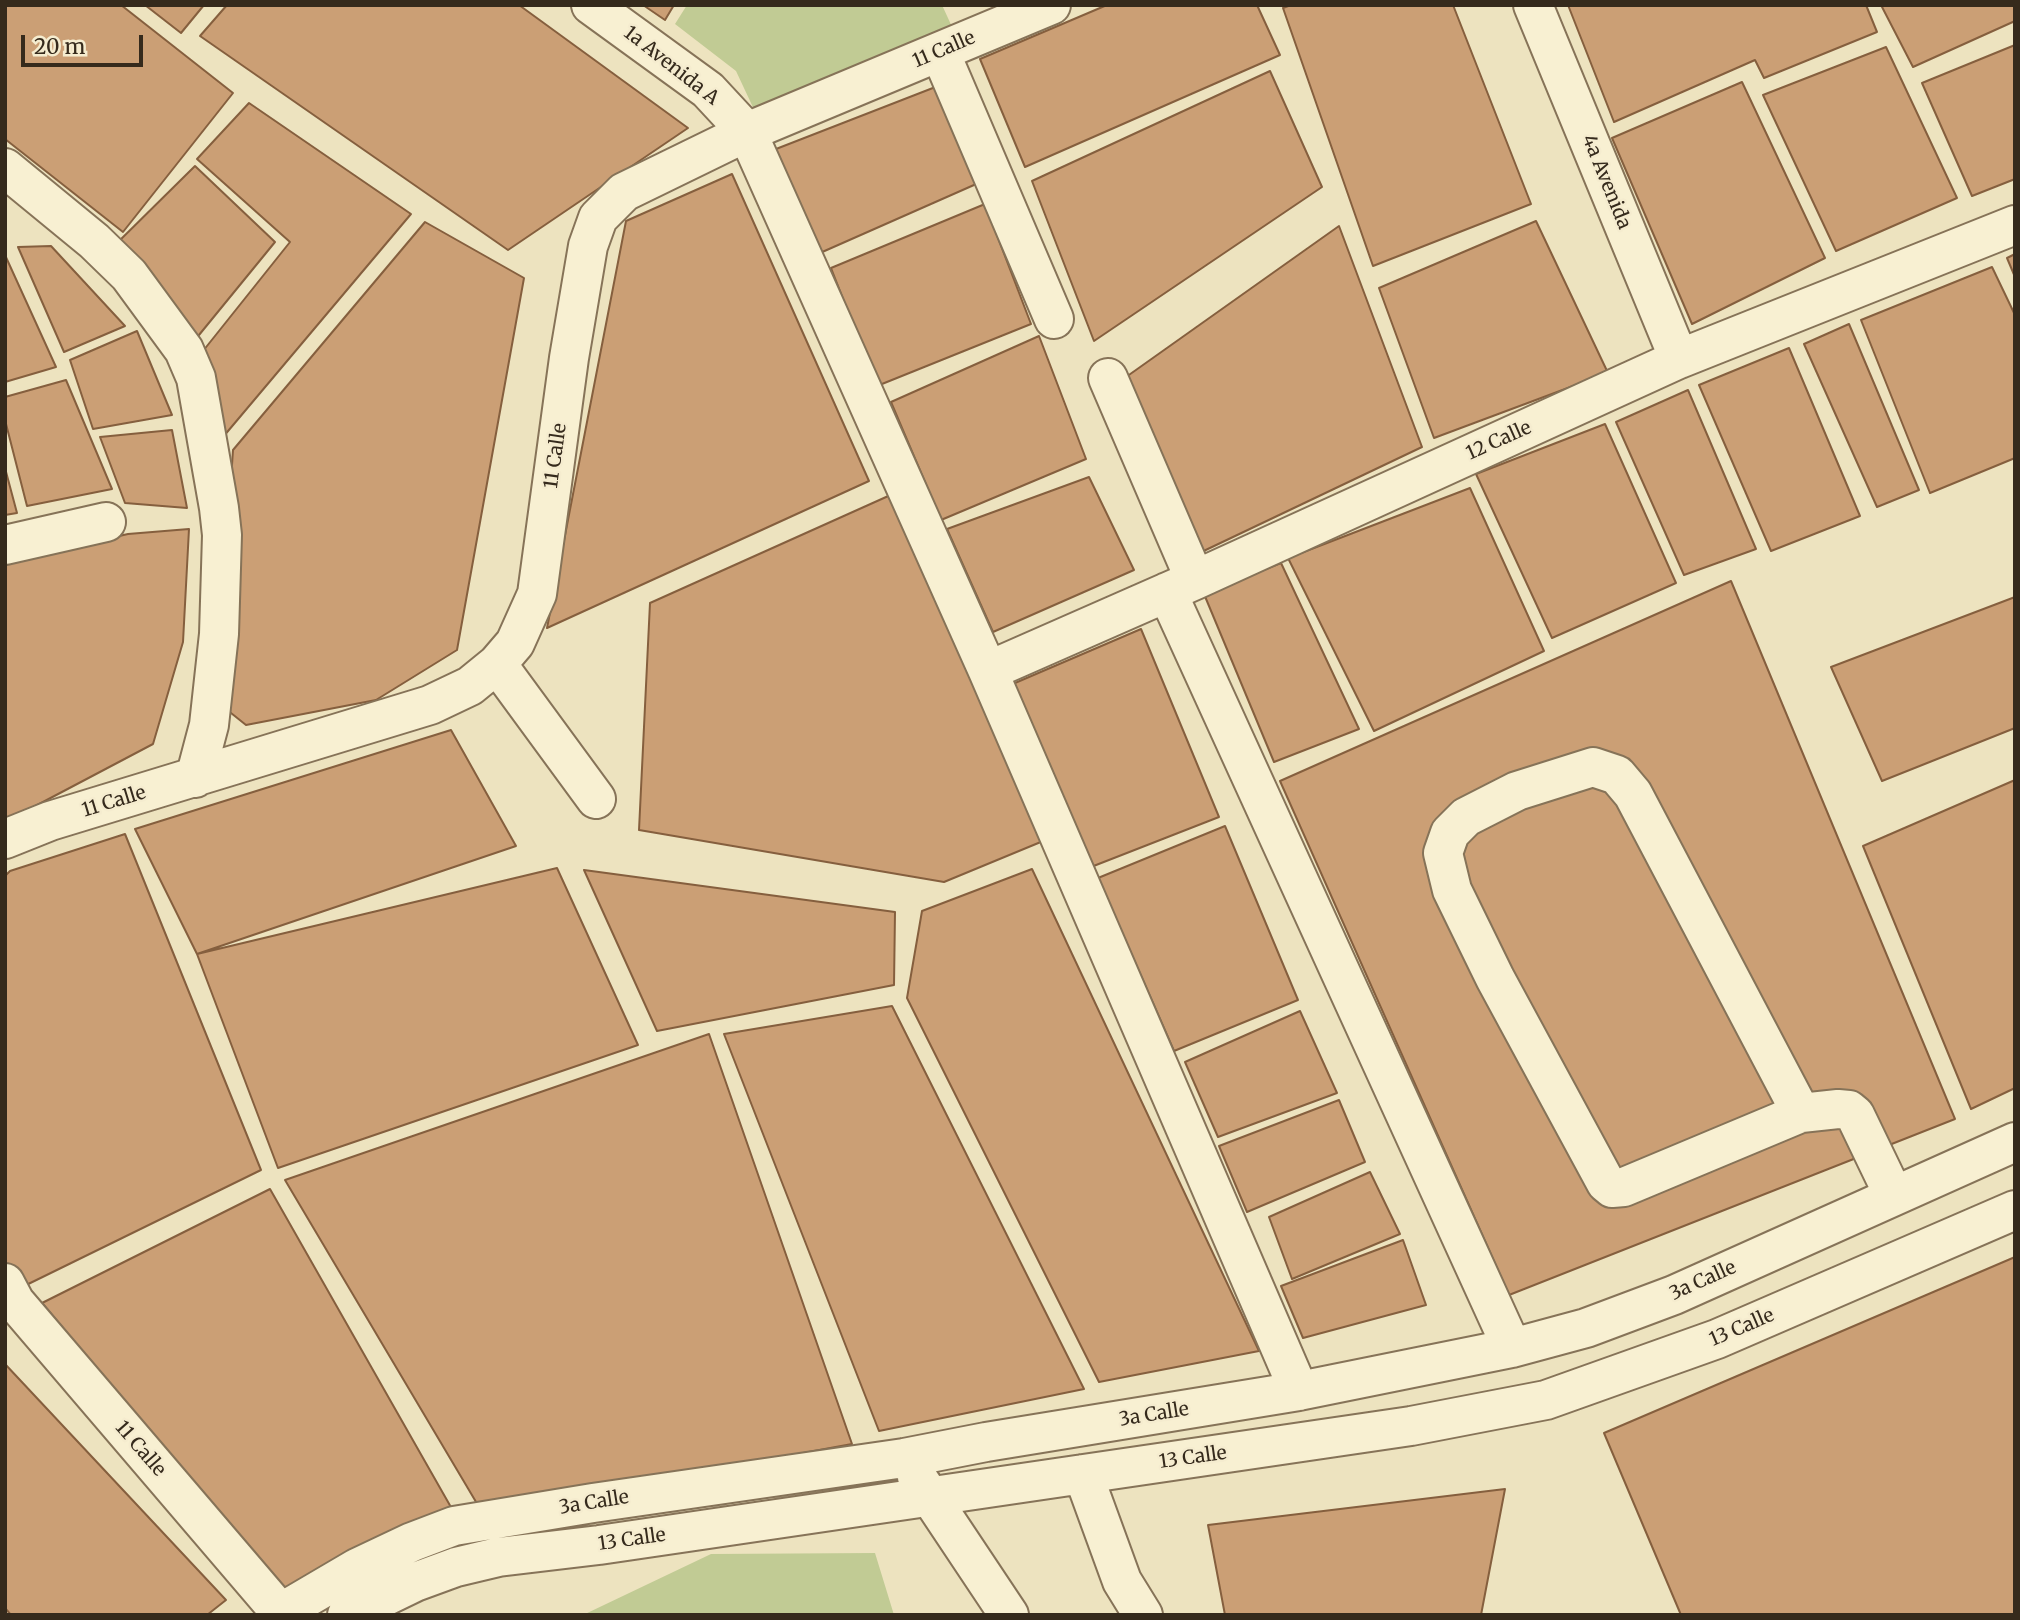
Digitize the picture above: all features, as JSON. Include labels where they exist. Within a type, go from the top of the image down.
[{"type":"street","name":"1a Avenida A","points":[[591,5],[708,90],[747,132],[988,671],[1299,1391]]},
{"type":"street","name":"11 Calle","points":[[5,839],[50,821],[430,705],[470,686],[497,664],[514,643],[537,594],[571,345],[588,246],[598,218],[624,192],[747,132],[1051,5]]},
{"type":"street","name":"4a Avenida","points":[[1533,5],[1679,359]]},
{"type":"street","points":[[940,52],[1054,319]]},
{"type":"street","points":[[5,168],[94,241],[129,275],[184,350],[197,378],[222,535],[219,634],[209,724],[195,778]]},
{"type":"street","name":"12 Calle","points":[[988,671],[1679,359],[2015,225]]},
{"type":"street","points":[[1108,378],[1181,586],[1512,1348]]},
{"type":"street","points":[[5,545],[106,522]]},
{"type":"street","points":[[497,664],[596,799]]},
{"type":"street","points":[[1801,1113],[1633,794],[1617,775],[1593,767],[1517,791],[1466,817],[1450,832],[1443,853],[1452,890],[1495,978],[1606,1183],[1612,1188],[1624,1187],[1801,1113],[1838,1109],[1849,1110],[1855,1115],[1894,1196]]},
{"type":"street","name":"3a Calle","points":[[279,1613],[357,1568],[454,1526],[904,1458],[1299,1391],[1512,1348],[1586,1328],[1674,1295],[2015,1142]]},
{"type":"street","name":"13 Calle","points":[[347,1615],[415,1582],[498,1556],[599,1545],[1411,1426],[1546,1400],[1717,1339],[2015,1210]]},
{"type":"street","points":[[1791,1242],[1816,1296]]},
{"type":"street","name":"11 Calle","points":[[8,1297],[279,1613]]},
{"type":"street","points":[[904,1458],[1009,1615]]},
{"type":"street","points":[[1083,1474],[1122,1581],[1143,1615]]},
{"type":"street","points":[[593,1503],[599,1545]]},
{"type":"green space","points":[[687,5],[942,5],[953,29],[758,118],[736,71],[675,24]]},
{"type":"green space","points":[[875,1553],[894,1615],[583,1615],[711,1554]]},
{"type":"building","points":[[5,5],[121,5],[233,93],[123,232],[5,139]]},
{"type":"building","points":[[145,5],[204,5],[181,33]]},
{"type":"building","points":[[227,5],[519,5],[688,128],[508,250],[200,36]]},
{"type":"building","points":[[643,5],[674,5],[665,20]]},
{"type":"building","points":[[1107,5],[1257,5],[1280,55],[1025,167],[980,59]]},
{"type":"building","points":[[1291,5],[1453,5],[1531,204],[1373,266],[1283,8]]},
{"type":"building","points":[[1568,5],[1866,5],[1877,32],[1764,78],[1755,60],[1614,122]]},
{"type":"building","points":[[1881,5],[2015,5],[2015,21],[1913,67]]},
{"type":"building","points":[[2015,45],[2015,179],[1972,196],[1922,83]]},
{"type":"building","points":[[1886,47],[1957,198],[1836,251],[1763,95]]},
{"type":"building","points":[[1270,71],[1322,187],[1094,341],[1032,181]]},
{"type":"building","points":[[1742,82],[1825,258],[1692,324],[1612,138]]},
{"type":"building","points":[[938,86],[983,181],[820,253],[776,149]]},
{"type":"building","points":[[249,103],[411,214],[223,437],[199,356],[290,242],[197,159]]},
{"type":"building","points":[[195,166],[275,242],[190,346],[111,249]]},
{"type":"building","points":[[732,174],[869,481],[547,628],[626,221]]},
{"type":"building","points":[[985,204],[1031,324],[877,386],[831,268]]},
{"type":"building","points":[[1536,221],[1608,373],[1434,438],[1379,288]]},
{"type":"building","points":[[425,222],[524,278],[457,650],[376,700],[246,725],[216,701],[233,450]]},
{"type":"building","points":[[1339,226],[1422,447],[1191,557],[1119,382]]},
{"type":"building","points":[[51,246],[125,326],[64,352],[18,247]]},
{"type":"building","points":[[2015,254],[2015,277],[2007,258]]},
{"type":"building","points":[[5,255],[56,367],[5,382]]},
{"type":"building","points":[[1992,267],[2015,315],[2015,458],[1930,493],[1861,320]]},
{"type":"building","points":[[1849,324],[1919,490],[1877,507],[1804,344]]},
{"type":"building","points":[[137,331],[172,415],[93,429],[70,360]]},
{"type":"building","points":[[1039,336],[1086,459],[941,520],[891,402]]},
{"type":"building","points":[[1789,348],[1860,516],[1771,551],[1699,385]]},
{"type":"building","points":[[66,380],[112,489],[27,506],[5,420],[5,397]]},
{"type":"building","points":[[1688,390],[1756,549],[1684,575],[1616,422]]},
{"type":"building","points":[[1605,424],[1676,583],[1552,638],[1476,474]]},
{"type":"building","points":[[172,430],[187,508],[125,503],[100,437]]},
{"type":"building","points":[[5,468],[17,513],[5,515]]},
{"type":"building","points":[[1089,477],[1134,570],[993,632],[947,529]]},
{"type":"building","points":[[1470,488],[1544,651],[1374,731],[1288,558]]},
{"type":"building","points":[[895,493],[1048,839],[944,882],[639,830],[650,603]]},
{"type":"building","points":[[189,529],[183,642],[153,744],[5,822],[5,562],[128,534]]},
{"type":"building","points":[[1281,563],[1359,729],[1274,762],[1204,594]]},
{"type":"building","points":[[1731,581],[1955,1119],[1509,1295],[1280,781]]},
{"type":"building","points":[[2015,597],[2015,728],[1882,781],[1831,667]]},
{"type":"building","points":[[1141,629],[1219,817],[1091,867],[1008,686]]},
{"type":"building","points":[[451,730],[516,846],[197,954],[135,829]]},
{"type":"building","points":[[2015,780],[2015,1088],[1971,1109],[1863,846]]},
{"type":"building","points":[[1225,826],[1298,1000],[1174,1051],[1098,878]]},
{"type":"building","points":[[125,834],[261,1170],[14,1291],[5,1265],[5,876],[10,871]]},
{"type":"building","points":[[557,868],[638,1045],[278,1168],[197,954]]},
{"type":"building","points":[[1032,869],[1259,1351],[1099,1382],[907,998],[922,911]]},
{"type":"building","points":[[584,870],[895,912],[894,985],[657,1031]]},
{"type":"building","points":[[892,1006],[1084,1389],[879,1431],[724,1034]]},
{"type":"building","points":[[1300,1011],[1337,1093],[1218,1137],[1185,1062]]},
{"type":"building","points":[[709,1034],[852,1444],[482,1512],[285,1180]]},
{"type":"building","points":[[1339,1100],[1365,1162],[1247,1212],[1219,1146]]},
{"type":"building","points":[[1370,1172],[1400,1234],[1292,1279],[1269,1217]]},
{"type":"building","points":[[270,1189],[456,1516],[283,1592],[42,1303]]},
{"type":"building","points":[[1403,1240],[1426,1305],[1303,1338],[1281,1286]]},
{"type":"building","points":[[2015,1257],[2015,1615],[1681,1615],[1604,1433]]},
{"type":"building","points":[[5,1364],[226,1600],[207,1615],[11,1615],[5,1608]]},
{"type":"building","points":[[1505,1489],[1481,1615],[1225,1615],[1208,1525]]}]
